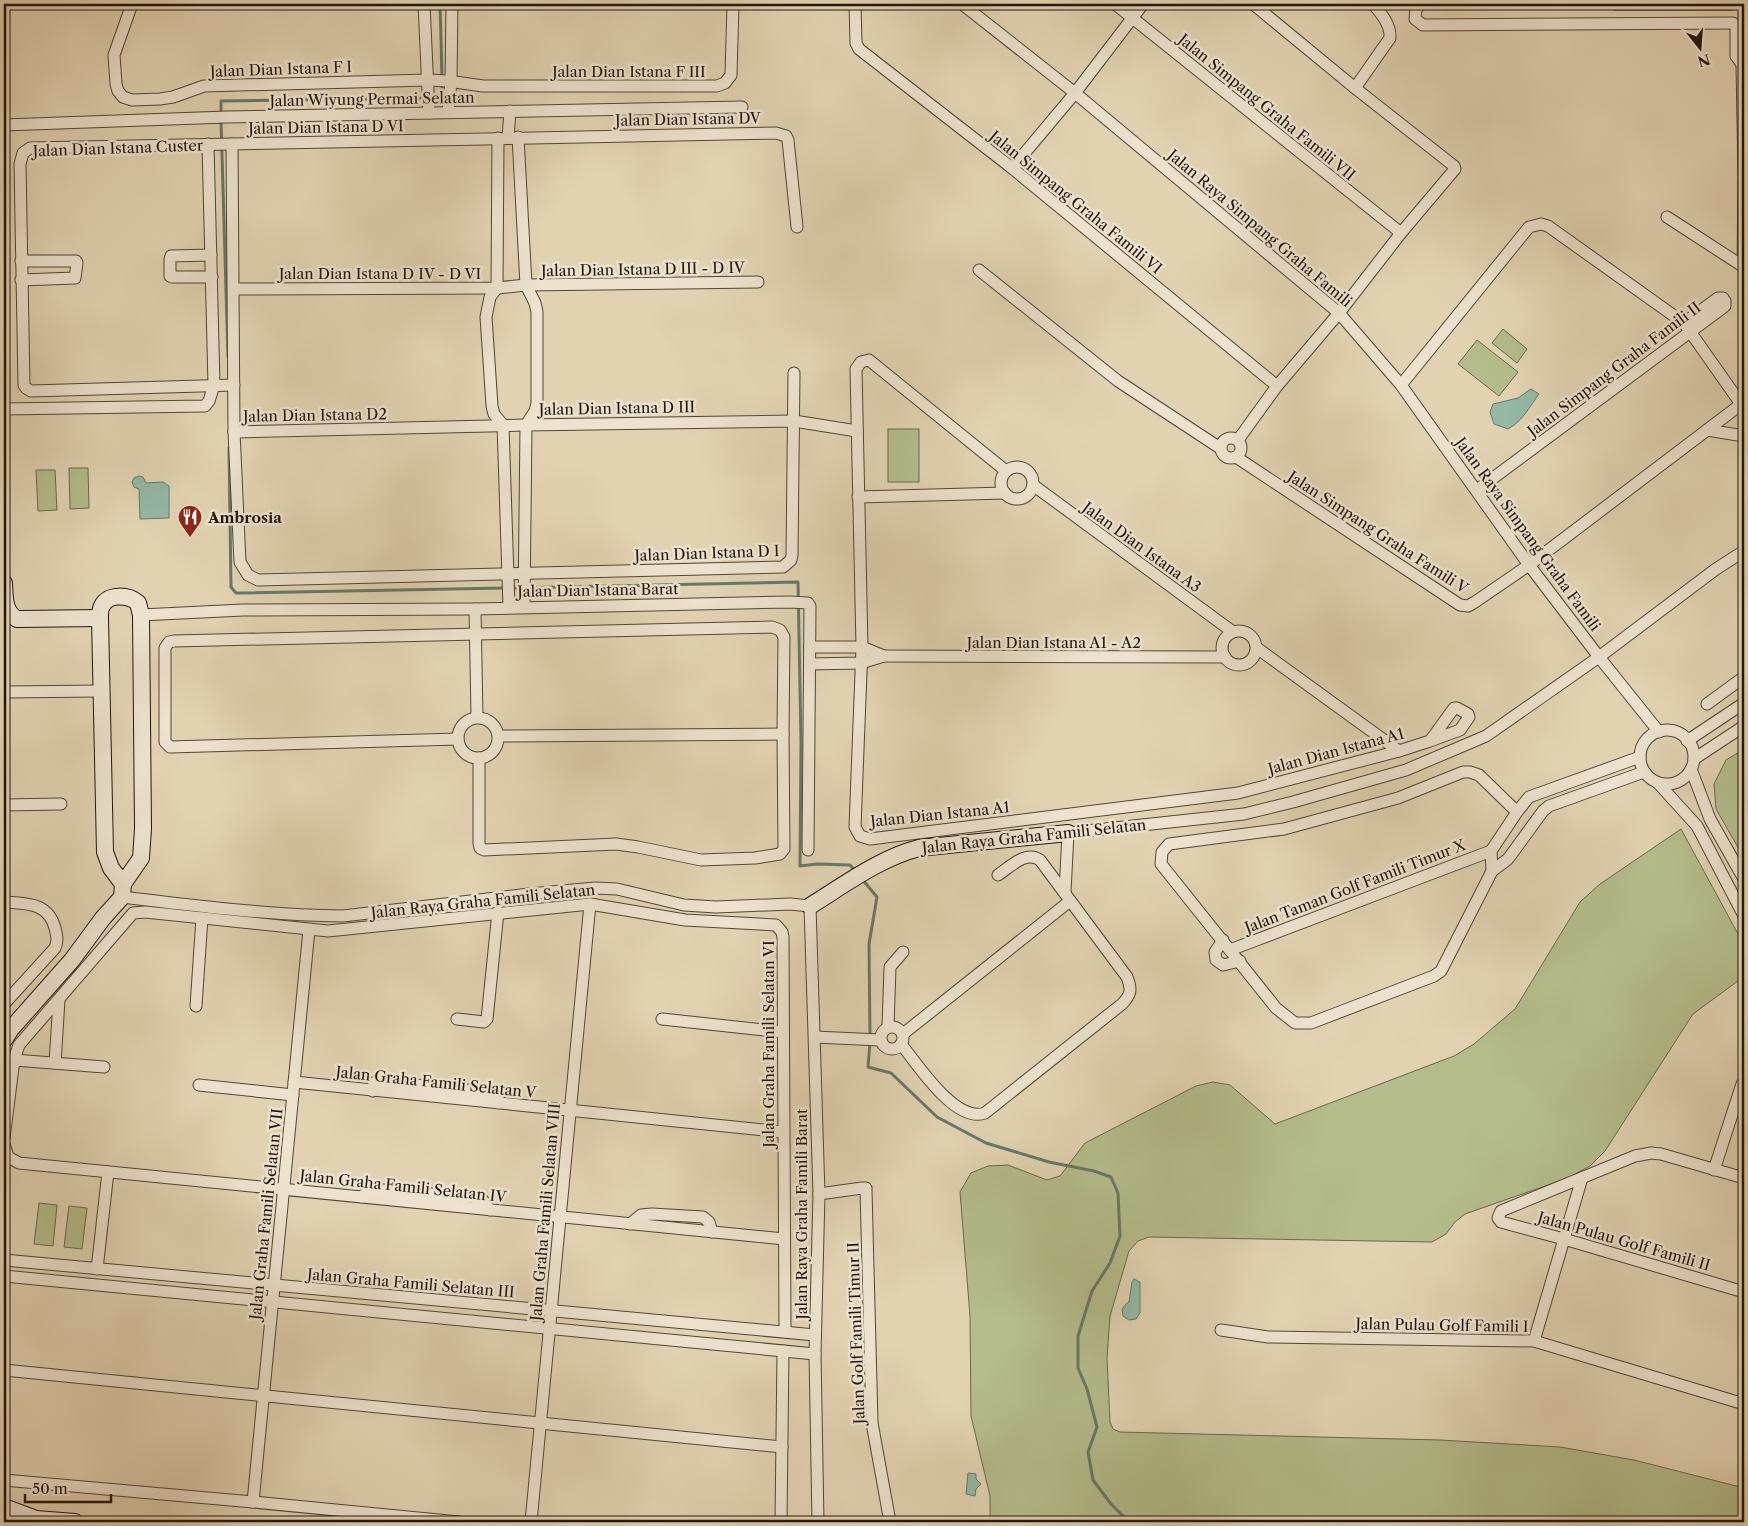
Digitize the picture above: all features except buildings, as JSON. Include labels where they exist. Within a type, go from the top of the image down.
[{"type":"street","name":"Jalan Dian Istana F I","points":[[132,4],[114,55],[118,92],[132,100],[173,97],[204,86],[429,83],[450,81]]},
{"type":"street","points":[[424,4],[429,83],[428,110]]},
{"type":"street","points":[[448,112],[452,4]]},
{"type":"street","name":"Jalan Dian Istana F III","points":[[450,81],[483,86],[722,85],[731,75],[733,4]]},
{"type":"street","name":"Jalan Simpang Graha Famili VI","points":[[855,4],[856,43],[860,49],[1012,168],[1277,386]]},
{"type":"street","name":"Jalan Raya Simpang Graha Famili","points":[[962,4],[1074,93],[1339,313],[1401,385],[1529,565],[1598,657],[1659,732]]},
{"type":"street","name":"Jalan Simpang Graha Famili VII","points":[[1115,4],[1401,233]]},
{"type":"street","points":[[1012,168],[1074,93],[1143,4]]},
{"type":"street","points":[[1238,440],[1277,386],[1339,313],[1401,233],[1454,171],[1454,166],[1253,4]]},
{"type":"street","points":[[1355,88],[1390,38],[1387,25],[1373,4]]},
{"type":"street","points":[[1421,4],[1416,9],[1415,19],[1423,25],[1738,25]]},
{"type":"street","points":[[1615,4],[1733,4],[1730,10],[1730,17],[1738,25],[1736,56],[1743,63],[1744,267]]},
{"type":"street","name":"Jalan Wiyung Permai Selatan","points":[[4,125],[428,110],[448,112],[742,106]]},
{"type":"street","points":[[509,603],[503,425],[494,414],[492,406],[486,317],[490,297],[497,288],[510,111]]},
{"type":"street","name":"Jalan Dian Istana DV","points":[[508,138],[782,134],[788,140],[798,227]]},
{"type":"street","name":"Jalan Dian Istana D VI","points":[[234,432],[232,386],[234,289],[229,144],[508,138]]},
{"type":"street","name":"Jalan Dian Istana D III - D IV","points":[[508,138],[526,285],[758,282]]},
{"type":"street","points":[[4,409],[204,406],[210,401],[215,385],[210,144]]},
{"type":"street","name":"Jalan Dian Istana Custer","points":[[229,144],[30,148],[26,150],[20,159],[21,261],[24,385],[28,391],[232,386]]},
{"type":"street","points":[[1667,217],[1744,267]]},
{"type":"street","points":[[1401,385],[1529,227],[1541,224],[1548,226],[1687,327],[1743,403]]},
{"type":"street","points":[[211,255],[171,256],[170,276],[212,277]]},
{"type":"street","points":[[21,261],[76,261],[77,263],[76,277],[22,280]]},
{"type":"street","points":[[58,261],[59,279]]},
{"type":"street","points":[[978,270],[1118,381],[1220,448],[1224,456],[1236,457],[1240,452],[1241,446],[1238,440],[1233,437],[1226,438],[1220,448]]},
{"type":"street","name":"Jalan Dian Istana D IV - D VI","points":[[234,289],[497,288],[526,285]]},
{"type":"street","name":"Jalan Dian Istana D III","points":[[526,285],[535,303],[537,312],[537,403],[535,411],[526,424]]},
{"type":"street","name":"Jalan Simpang Graha Famili II","points":[[1477,490],[1687,327]]},
{"type":"street","name":"Jalan Dian Istana A1","points":[[1006,471],[869,360],[861,362],[856,370],[862,647],[855,827],[860,836],[870,839],[1238,793],[1399,751],[1430,741]]},
{"type":"street","name":"Jalan Dian Istana D I","points":[[508,576],[783,567],[791,560],[792,555],[794,373]]},
{"type":"street","name":"Jalan Simpang Graha Famili V","points":[[1236,457],[1460,605],[1468,606],[1529,565],[1743,403]]},
{"type":"street","name":"Jalan Dian Istana D III","points":[[526,424],[794,421],[857,431]]},
{"type":"street","points":[[524,603],[526,424]]},
{"type":"street","name":"Jalan Dian Istana D2","points":[[508,576],[258,580],[248,575],[240,562],[234,432],[526,424]]},
{"type":"street","points":[[1707,430],[1744,436]]},
{"type":"street","points":[[1019,466],[1025,468],[1033,479],[1034,486],[1031,491],[1022,498],[1010,497],[1005,493],[1001,482],[1002,476],[1006,471],[1012,467],[1019,466]]},
{"type":"street","name":"Jalan Dian Istana A3","points":[[1034,486],[1233,632]]},
{"type":"street","points":[[858,496],[1005,493]]},
{"type":"street","name":"Jalan Raya Graha Famili Selatan","points":[[123,890],[214,908],[328,916],[343,916],[594,888],[617,889],[684,905],[716,907],[790,904],[810,906],[873,868],[906,852],[919,848],[1244,814],[1406,770],[1486,736],[1598,657],[1716,569],[1744,551]]},
{"type":"street","points":[[4,582],[5,604],[8,612],[16,618],[100,618]]},
{"type":"street","points":[[4,1040],[11,1029],[72,960],[103,918],[123,890],[137,866],[143,849],[141,615],[139,606],[135,601],[123,596],[107,600],[102,604],[100,618],[100,691],[105,852],[123,890]]},
{"type":"street","name":"Jalan Dian Istana Barat","points":[[141,615],[243,610],[474,609],[509,603],[808,603],[810,606],[808,850]]},
{"type":"street","points":[[474,609],[477,717]]},
{"type":"street","points":[[458,739],[170,747],[165,742],[165,648],[169,642],[174,641],[772,627],[780,630],[784,637],[784,849],[780,854],[755,858],[701,860],[638,846],[616,844],[484,850],[480,848],[479,842],[479,758]]},
{"type":"street","points":[[1233,632],[1246,632],[1255,641],[1257,648],[1255,655],[1251,661],[1244,665],[1230,663],[1225,657],[1222,646],[1224,640],[1233,632]]},
{"type":"street","name":"Jalan Dian Istana A1 - A2","points":[[810,647],[862,647],[884,656]]},
{"type":"street","points":[[1257,648],[1399,751]]},
{"type":"street","name":"Jalan Dian Istana A1 - A2","points":[[810,664],[861,663],[884,656],[1225,657]]},
{"type":"street","points":[[1707,704],[1744,677]]},
{"type":"street","points":[[4,692],[100,691]]},
{"type":"street","points":[[1688,740],[1744,703]]},
{"type":"street","points":[[477,717],[485,718],[492,722],[499,736],[498,744],[493,752],[479,758],[471,757],[464,753],[459,746],[458,739],[459,731],[463,724],[469,719],[477,717]]},
{"type":"street","points":[[1658,783],[1666,784],[1681,780],[1692,764],[1744,726]]},
{"type":"street","points":[[1744,879],[1710,818],[1692,764],[1691,746],[1688,740],[1674,732],[1659,732],[1651,736],[1645,741],[1641,749],[1640,757],[1644,772],[1658,783],[1697,826],[1744,916]]},
{"type":"street","points":[[499,736],[783,734]]},
{"type":"street","points":[[1492,872],[1491,851],[1529,797],[1535,793],[1640,757]]},
{"type":"street","points":[[1517,812],[1479,775],[1463,772],[1398,798],[1284,829],[1169,844],[1162,852],[1160,864],[1276,1008],[1295,1023],[1304,1024],[1438,974],[1492,872],[1508,859],[1543,811],[1549,806],[1644,772]]},
{"type":"street","points":[[4,806],[61,804]]},
{"type":"street","points":[[879,1040],[882,1045],[892,1050],[902,1039],[1067,896],[1068,833]]},
{"type":"street","points":[[1491,851],[1508,859]]},
{"type":"street","name":"Jalan Taman Golf Famili Timur X","points":[[1226,945],[1491,851]]},
{"type":"street","points":[[888,1027],[899,1029],[902,1039],[948,1100],[960,1110],[979,1115],[985,1113],[1129,997],[1131,988],[1127,977],[1040,860],[1033,856],[1024,858],[998,875]]},
{"type":"street","points":[[4,902],[43,908],[52,919],[58,939],[55,948],[4,1004]]},
{"type":"street","name":"Jalan Graha Famili Selatan VI","points":[[4,1138],[14,1060],[18,1045],[133,913],[144,912],[328,932],[498,912],[590,904],[685,920],[776,925],[782,932],[783,937],[785,1332]]},
{"type":"street","name":"Jalan Graha Famili Selatan VIII","points":[[531,1522],[590,904]]},
{"type":"street","name":"Jalan Raya Graha Famili Barat","points":[[810,906],[819,1194],[815,1335],[818,1522]]},
{"type":"street","points":[[457,1019],[484,1022],[486,1019],[498,912]]},
{"type":"street","points":[[196,1006],[202,918]]},
{"type":"street","name":"Jalan Graha Famili Selatan VII","points":[[253,1502],[309,930]]},
{"type":"street","points":[[1226,945],[1215,952],[1216,960],[1224,965],[1240,961]]},
{"type":"street","points":[[879,1040],[881,1034],[888,1027],[890,966],[903,952]]},
{"type":"street","points":[[55,1063],[59,1000]]},
{"type":"street","points":[[662,1019],[783,1032]]},
{"type":"street","points":[[815,1037],[879,1040]]},
{"type":"street","points":[[14,1060],[104,1067]]},
{"type":"street","name":"Jalan Graha Famili Selatan V","points":[[294,1082],[783,1132]]},
{"type":"street","points":[[1714,1170],[1744,1082]]},
{"type":"street","points":[[199,1085],[293,1096]]},
{"type":"street","name":"Jalan Graha Famili Selatan IV","points":[[4,1144],[8,1157],[19,1163],[784,1239]]},
{"type":"street","points":[[1534,1341],[1582,1178],[1635,1156],[1650,1153],[1661,1154],[1744,1178]]},
{"type":"street","points":[[98,1268],[108,1172]]},
{"type":"street","name":"Jalan Pulau Golf Famili II","points":[[1582,1178],[1501,1211],[1498,1218],[1501,1222],[1564,1238],[1744,1292]]},
{"type":"street","name":"Jalan Golf Famili Timur II","points":[[819,1194],[862,1188],[866,1190],[872,1423],[890,1522]]},
{"type":"street","name":"Jalan Graha Famili Selatan III","points":[[4,1260],[815,1335]]},
{"type":"street","name":"Jalan Graha Famili Selatan III","points":[[4,1276],[815,1354]]},
{"type":"street","name":"Jalan Pulau Golf Famili I","points":[[1221,1330],[1278,1337],[1534,1341],[1744,1404]]},
{"type":"street","points":[[781,1522],[784,1351]]},
{"type":"street","points":[[4,1370],[782,1447]]},
{"type":"street","points":[[4,1480],[459,1522]]},
{"type":"street","points":[[4,1507],[36,1519]]},
{"type":"street","points":[[19,1522],[36,1519],[76,1522]]},
{"type":"shaded area","points":[[1503,329],[1527,349],[1517,363],[1492,343]]},
{"type":"shaded area","points":[[1477,340],[1518,372],[1499,396],[1458,364]]},
{"type":"shaded area","points":[[1531,389],[1539,394],[1513,426],[1508,429],[1494,424],[1490,412],[1493,404],[1518,398]]},
{"type":"shaded area","points":[[888,429],[919,429],[919,482],[888,482]]},
{"type":"shaded area","points":[[69,468],[88,468],[89,508],[70,509]]},
{"type":"shaded area","points":[[36,470],[55,470],[57,510],[38,511]]},
{"type":"shaded area","points":[[143,477],[146,483],[163,482],[169,486],[169,518],[140,519],[139,489],[134,487],[132,482],[134,478]]},
{"type":"shaded area","points":[[1744,749],[1744,858],[1716,809],[1714,784],[1726,760]]},
{"type":"shaded area","points":[[1681,829],[1744,945],[1744,974],[1742,978],[1693,1014],[1605,1151],[1590,1166],[1568,1178],[1465,1214],[1455,1222],[1446,1234],[1432,1242],[1149,1237],[1138,1241],[1129,1251],[1110,1316],[1107,1358],[1110,1422],[1113,1429],[1120,1432],[1440,1440],[1560,1447],[1634,1460],[1744,1488],[1744,1522],[990,1522],[990,1496],[971,1416],[970,1316],[960,1192],[971,1173],[988,1166],[1008,1165],[1047,1180],[1060,1176],[1085,1143],[1196,1086],[1213,1082],[1230,1085],[1275,1124],[1454,1056],[1474,1044],[1515,1009],[1580,902],[1600,884]]},
{"type":"shaded area","points":[[39,1203],[57,1205],[53,1246],[34,1244]]},
{"type":"shaded area","points":[[69,1206],[87,1208],[82,1249],[64,1247]]},
{"type":"shaded area","points":[[1134,1279],[1140,1282],[1140,1313],[1136,1319],[1129,1320],[1123,1316],[1122,1309],[1129,1302]]},
{"type":"shaded area","points":[[968,1473],[976,1474],[976,1479],[981,1484],[976,1489],[975,1496],[966,1494]]},
{"type":"waterway","points":[[440,4],[442,78]]},
{"type":"waterway","points":[[221,114],[221,101],[443,98],[442,84]]},
{"type":"waterway","points":[[221,121],[228,357]]},
{"type":"waterway","points":[[229,448],[231,587],[236,593],[505,588]]},
{"type":"waterway","points":[[511,588],[798,582],[801,742],[800,866],[817,864],[850,865],[856,872]]},
{"type":"waterway","points":[[862,879],[877,897],[869,944],[870,1036]]},
{"type":"waterway","points":[[870,1042],[868,1067],[891,1073],[937,1117],[986,1143],[1049,1162],[1094,1171],[1111,1177],[1118,1193],[1120,1236],[1110,1263],[1092,1291],[1078,1336],[1078,1368],[1087,1389],[1097,1427],[1088,1452],[1093,1480],[1111,1504],[1129,1522]]},
{"type":"place","name":"Ambrosia","points":[[190,538]]}]
